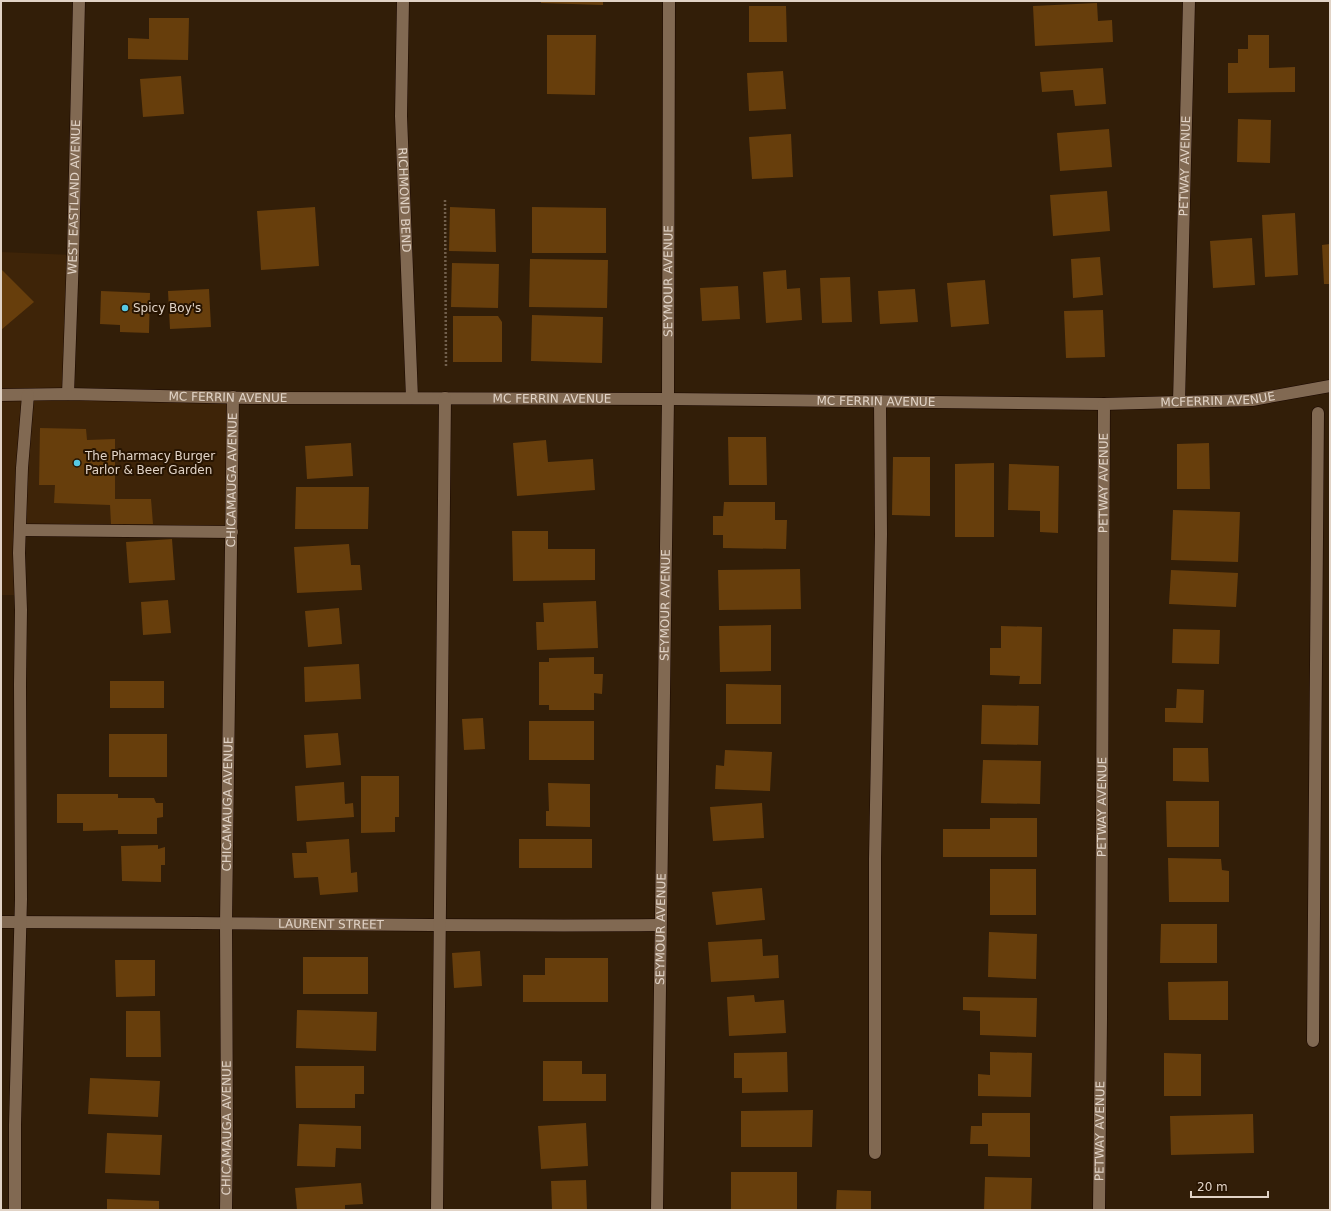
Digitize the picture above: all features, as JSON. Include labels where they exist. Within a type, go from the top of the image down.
[{"type":"street","name":"WEST EASTLAND AVENUE","points":[[68,394],[79,1]]},
{"type":"street","name":"RICHMOND BEND","points":[[403,1],[401,116],[412,398]]},
{"type":"street","name":"SEYMOUR AVENUE","points":[[656,1210],[668,399],[669,1]]},
{"type":"street","name":"PETWAY AVENUE","points":[[1179,402],[1189,1]]},
{"type":"street","name":"MCFERRIN AVENUE","points":[[1104,404],[1252,400],[1330,386]]},
{"type":"street","name":"MC FERRIN AVENUE","points":[[1,395],[68,394],[233,397],[668,399],[1104,404]]},
{"type":"street","points":[[15,1210],[20,922],[21,610],[19,553],[22,468],[28,395]]},
{"type":"street","name":"CHICAMAUGA AVENUE","points":[[226,1210],[226,922],[233,397]]},
{"type":"street","points":[[437,1210],[445,398]]},
{"type":"street","points":[[875,1153],[875,859],[881,534],[880,401]]},
{"type":"street","name":"PETWAY AVENUE","points":[[1099,1210],[1104,404]]},
{"type":"street","points":[[1313,1041],[1318,413]]},
{"type":"street","points":[[20,530],[232,532]]},
{"type":"street","name":"LAURENT STREET","points":[[1,922],[226,922],[439,926],[660,925]]},
{"type":"path","points":[[445,200],[446,366]]},
{"type":"shaded area","points":[[1,252],[73,255],[68,394],[233,397],[232,532],[20,530],[21,595],[1,595]]},
{"type":"building","points":[[541,1],[603,1],[603,5],[541,3]]},
{"type":"building","points":[[1097,3],[1098,21],[1112,20],[1113,42],[1035,46],[1033,6]]},
{"type":"building","points":[[749,6],[786,6],[787,42],[749,42]]},
{"type":"building","points":[[149,18],[189,18],[188,60],[128,59],[128,38],[149,39]]},
{"type":"building","points":[[547,35],[596,35],[595,95],[547,94]]},
{"type":"building","points":[[1248,35],[1269,35],[1269,68],[1295,67],[1295,92],[1228,93],[1228,63],[1238,63],[1238,49],[1248,49]]},
{"type":"building","points":[[1103,68],[1106,104],[1075,106],[1073,90],[1042,92],[1040,72]]},
{"type":"building","points":[[783,71],[786,109],[749,111],[747,73]]},
{"type":"building","points":[[181,76],[184,114],[143,117],[140,79]]},
{"type":"building","points":[[1238,119],[1271,120],[1270,163],[1237,162]]},
{"type":"building","points":[[1109,129],[1112,167],[1060,171],[1057,133]]},
{"type":"building","points":[[791,134],[793,177],[752,179],[749,137]]},
{"type":"building","points":[[1107,191],[1110,231],[1053,236],[1050,195]]},
{"type":"building","points":[[315,207],[319,266],[261,270],[257,211]]},
{"type":"building","points":[[450,207],[495,209],[496,252],[449,251]]},
{"type":"building","points":[[532,207],[606,208],[606,253],[532,253]]},
{"type":"building","points":[[1295,213],[1298,275],[1265,277],[1262,215]]},
{"type":"building","points":[[1252,238],[1255,285],[1213,288],[1210,241]]},
{"type":"building","points":[[1330,244],[1330,284],[1324,284],[1322,245]]},
{"type":"building","points":[[1100,257],[1103,295],[1073,298],[1071,259]]},
{"type":"building","points":[[530,259],[608,260],[607,308],[529,307]]},
{"type":"building","points":[[452,263],[499,264],[498,308],[451,307]]},
{"type":"building","points":[[1,269],[34,302],[1,330]]},
{"type":"building","points":[[786,270],[787,289],[800,288],[802,320],[766,323],[763,272]]},
{"type":"building","points":[[850,277],[852,322],[822,323],[820,278]]},
{"type":"building","points":[[985,280],[989,324],[951,327],[947,283]]},
{"type":"building","points":[[738,286],[740,319],[702,321],[700,288]]},
{"type":"building","points":[[209,289],[211,327],[170,329],[168,291]]},
{"type":"building","points":[[915,289],[918,322],[880,324],[878,291]]},
{"type":"building","name":"Spicy Boy's","points":[[101,291],[150,293],[149,333],[120,332],[120,325],[100,324]]},
{"type":"building","points":[[1103,310],[1105,357],[1066,358],[1064,311]]},
{"type":"building","points":[[532,315],[603,317],[602,363],[531,361]]},
{"type":"building","points":[[453,316],[498,316],[502,322],[502,362],[453,362]]},
{"type":"building","name":"The Pharmacy Burger Parlor & Beer Garden","points":[[40,428],[86,429],[87,440],[115,439],[115,499],[151,499],[153,524],[111,524],[110,505],[54,503],[55,485],[39,485]]},
{"type":"building","points":[[728,437],[766,437],[767,485],[729,485]]},
{"type":"building","points":[[546,440],[548,462],[593,459],[595,490],[517,496],[513,443]]},
{"type":"building","points":[[351,443],[353,476],[307,479],[305,446]]},
{"type":"building","points":[[1209,443],[1210,489],[1177,489],[1177,444]]},
{"type":"building","points":[[893,457],[930,457],[930,516],[892,515]]},
{"type":"building","points":[[994,463],[994,537],[955,537],[955,464]]},
{"type":"building","points":[[1009,464],[1059,466],[1058,533],[1040,532],[1040,511],[1008,510]]},
{"type":"building","points":[[296,487],[369,487],[368,529],[295,529]]},
{"type":"building","points":[[724,502],[775,502],[775,520],[787,520],[786,549],[723,548],[723,535],[713,535],[713,516],[723,516]]},
{"type":"building","points":[[1173,510],[1240,512],[1238,562],[1171,560]]},
{"type":"building","points":[[512,531],[548,531],[548,549],[595,549],[595,580],[513,581]]},
{"type":"building","points":[[172,539],[175,580],[129,583],[126,542]]},
{"type":"building","points":[[349,544],[351,565],[360,565],[362,590],[297,593],[294,547]]},
{"type":"building","points":[[800,569],[801,609],[719,610],[718,570]]},
{"type":"building","points":[[1171,570],[1238,573],[1236,607],[1169,604]]},
{"type":"building","points":[[168,600],[171,633],[143,635],[141,602]]},
{"type":"building","points":[[596,601],[598,648],[537,650],[536,622],[544,622],[543,603]]},
{"type":"building","points":[[339,608],[342,644],[308,647],[305,611]]},
{"type":"building","points":[[771,625],[771,671],[720,672],[719,626]]},
{"type":"building","points":[[1001,626],[1042,627],[1041,684],[1019,684],[1020,676],[990,675],[990,648],[1001,648]]},
{"type":"building","points":[[1173,629],[1220,630],[1219,664],[1172,663]]},
{"type":"building","points":[[594,657],[594,674],[603,674],[602,694],[594,693],[594,710],[549,710],[549,705],[539,705],[539,662],[549,662],[549,658]]},
{"type":"building","points":[[359,664],[361,699],[305,702],[304,667]]},
{"type":"building","points":[[110,681],[164,681],[164,708],[110,708]]},
{"type":"building","points":[[726,684],[781,685],[781,724],[726,724]]},
{"type":"building","points":[[1177,689],[1204,690],[1203,723],[1165,722],[1165,708],[1176,708]]},
{"type":"building","points":[[982,705],[1039,706],[1038,745],[981,744]]},
{"type":"building","points":[[483,718],[485,749],[464,750],[462,719]]},
{"type":"building","points":[[529,721],[594,721],[594,760],[529,760]]},
{"type":"building","points":[[338,733],[341,765],[306,768],[304,735]]},
{"type":"building","points":[[109,734],[167,734],[167,777],[109,777]]},
{"type":"building","points":[[1173,748],[1208,748],[1209,782],[1173,781]]},
{"type":"building","points":[[725,750],[772,752],[770,791],[715,789],[716,765],[724,766]]},
{"type":"building","points":[[983,760],[1041,761],[1040,804],[981,803]]},
{"type":"building","points":[[361,776],[399,776],[399,817],[395,817],[395,832],[361,833]]},
{"type":"building","points":[[344,782],[345,804],[353,803],[354,817],[297,821],[295,786]]},
{"type":"building","points":[[548,783],[590,784],[590,827],[546,826],[546,811],[549,811]]},
{"type":"building","points":[[57,794],[118,794],[118,798],[154,798],[156,803],[163,803],[163,817],[157,818],[157,834],[118,834],[118,830],[83,831],[83,823],[57,823]]},
{"type":"building","points":[[1166,801],[1219,801],[1219,847],[1167,847]]},
{"type":"building","points":[[762,803],[764,838],[713,841],[710,807]]},
{"type":"building","points":[[990,818],[1037,818],[1037,857],[943,857],[943,829],[990,829]]},
{"type":"building","points":[[349,839],[351,873],[357,872],[358,892],[320,895],[318,877],[294,878],[292,853],[307,853],[306,842]]},
{"type":"building","points":[[519,839],[592,839],[592,868],[519,868]]},
{"type":"building","points":[[158,845],[158,849],[165,847],[165,865],[161,865],[161,882],[122,881],[121,846]]},
{"type":"building","points":[[1168,858],[1221,859],[1222,870],[1229,871],[1229,902],[1169,902]]},
{"type":"building","points":[[990,869],[1036,869],[1036,915],[990,915]]},
{"type":"building","points":[[762,888],[765,920],[716,925],[712,892]]},
{"type":"building","points":[[1161,924],[1217,924],[1217,963],[1160,963]]},
{"type":"building","points":[[989,932],[1037,934],[1036,979],[988,977]]},
{"type":"building","points":[[762,939],[763,956],[778,955],[779,978],[711,982],[708,942]]},
{"type":"building","points":[[480,951],[482,986],[454,988],[452,953]]},
{"type":"building","points":[[303,957],[368,957],[368,994],[303,994]]},
{"type":"building","points":[[545,958],[608,958],[608,1002],[523,1002],[523,975],[545,975]]},
{"type":"building","points":[[115,960],[155,960],[155,996],[116,997]]},
{"type":"building","points":[[1228,981],[1228,1020],[1169,1020],[1168,982]]},
{"type":"building","points":[[754,995],[755,1002],[784,1000],[786,1033],[729,1036],[727,997]]},
{"type":"building","points":[[963,997],[1037,998],[1036,1037],[980,1035],[980,1011],[963,1010]]},
{"type":"building","points":[[297,1010],[377,1012],[376,1051],[296,1048]]},
{"type":"building","points":[[126,1011],[160,1011],[161,1057],[126,1057]]},
{"type":"building","points":[[787,1052],[788,1092],[742,1093],[742,1078],[734,1078],[734,1053]]},
{"type":"building","points":[[990,1052],[1032,1053],[1031,1097],[978,1096],[978,1074],[990,1075]]},
{"type":"building","points":[[1164,1053],[1201,1054],[1201,1096],[1164,1096]]},
{"type":"building","points":[[543,1061],[582,1061],[582,1074],[606,1074],[606,1101],[543,1101]]},
{"type":"building","points":[[295,1066],[364,1066],[364,1094],[355,1094],[355,1108],[296,1108]]},
{"type":"building","points":[[90,1078],[160,1081],[158,1117],[88,1114]]},
{"type":"building","points":[[813,1110],[812,1147],[741,1147],[741,1111]]},
{"type":"building","points":[[982,1113],[1030,1113],[1030,1157],[988,1156],[988,1144],[970,1144],[971,1126],[982,1126]]},
{"type":"building","points":[[1253,1114],[1254,1153],[1171,1155],[1170,1116]]},
{"type":"building","points":[[586,1123],[588,1166],[541,1169],[538,1126]]},
{"type":"building","points":[[299,1124],[361,1126],[361,1149],[336,1148],[335,1167],[297,1166]]},
{"type":"building","points":[[107,1133],[162,1135],[160,1175],[105,1173]]},
{"type":"building","points":[[731,1172],[797,1172],[797,1210],[731,1210]]},
{"type":"building","points":[[985,1177],[1032,1178],[1031,1210],[984,1210]]},
{"type":"building","points":[[586,1180],[587,1210],[552,1210],[551,1181]]},
{"type":"building","points":[[361,1183],[363,1204],[345,1205],[345,1210],[297,1210],[295,1188]]},
{"type":"building","points":[[837,1190],[871,1191],[871,1210],[836,1210]]},
{"type":"building","points":[[107,1199],[159,1201],[159,1210],[107,1210]]},
{"type":"place","name":"Spicy Boy's","points":[[125,308]]},
{"type":"place","name":"The Pharmacy Burger Parlor & Beer Garden","points":[[77,463]]}]
